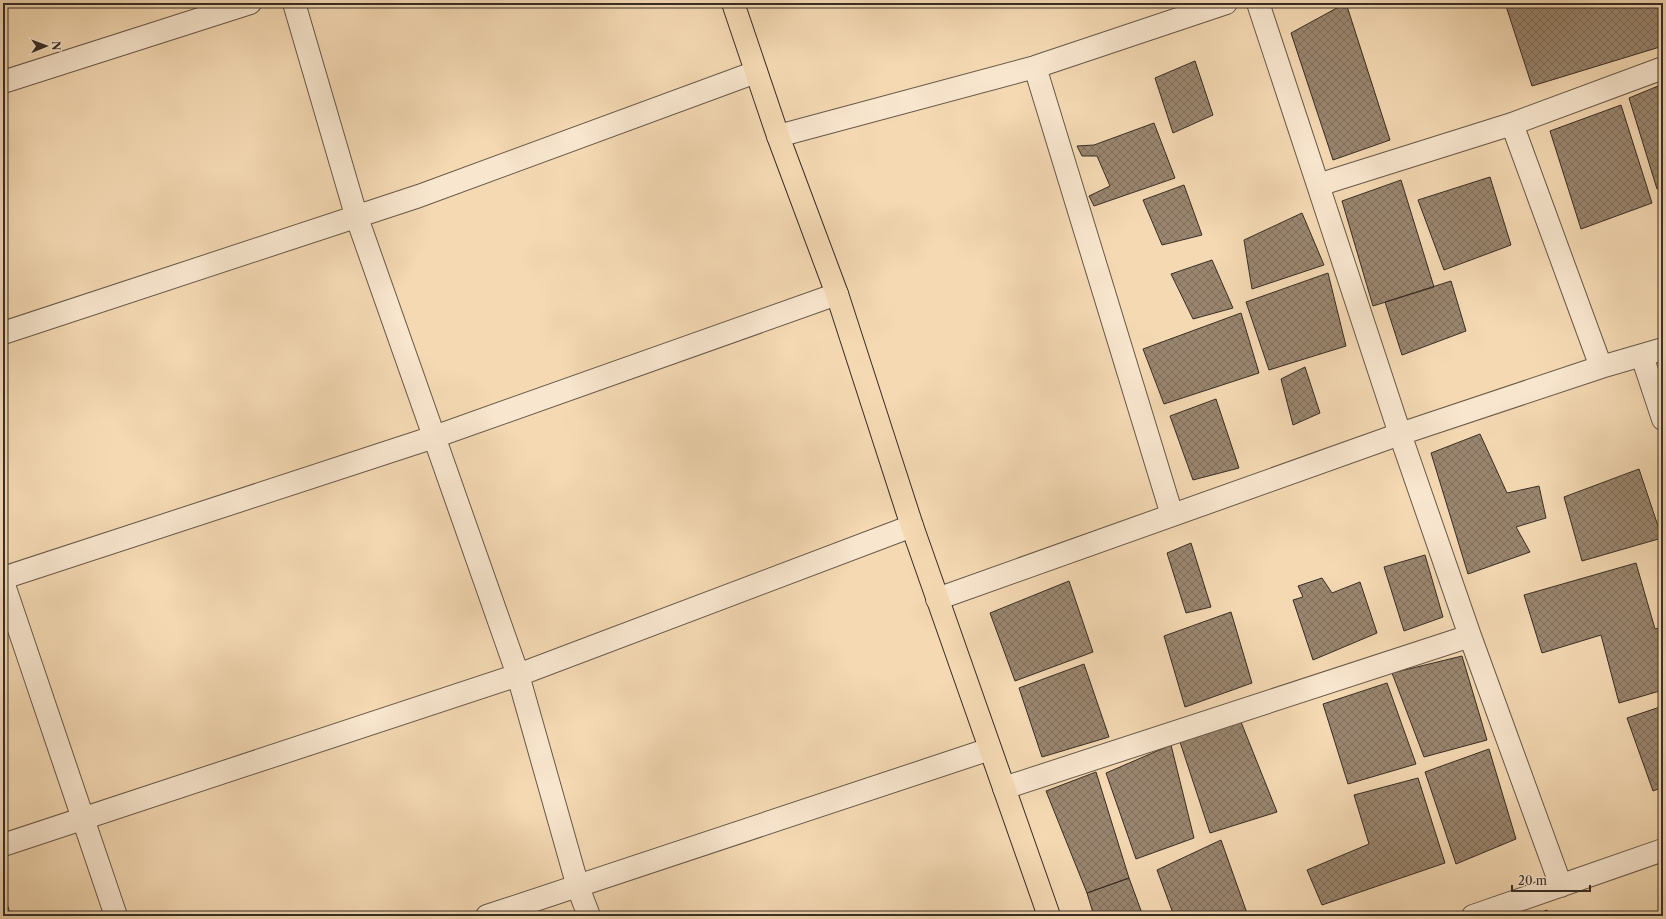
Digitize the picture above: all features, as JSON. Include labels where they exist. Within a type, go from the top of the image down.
[{"type":"main road","points":[[733,3],[778,136],[837,294],[912,526],[1048,916]]},
{"type":"street","points":[[3,82],[250,3]]},
{"type":"street","points":[[294,3],[356,215],[518,675],[578,887],[589,916]]},
{"type":"street","points":[[778,136],[1035,67],[1226,3]]},
{"type":"street","points":[[1258,3],[1400,434],[1470,636],[1562,886]]},
{"type":"street","points":[[1035,67],[1172,515]]},
{"type":"street","points":[[1318,185],[1512,124],[1663,68]]},
{"type":"street","points":[[3,332],[356,215],[419,196],[756,72]]},
{"type":"street","points":[[1512,124],[1601,367]]},
{"type":"street","points":[[3,578],[434,437],[837,294]]},
{"type":"street","points":[[937,599],[1400,434],[1601,367],[1663,349]]},
{"type":"street","points":[[1642,356],[1663,419]]},
{"type":"street","points":[[3,845],[518,675],[912,526]]},
{"type":"street","points":[[3,582],[116,916]]},
{"type":"street","points":[[1004,788],[1470,636]]},
{"type":"street","points":[[487,916],[990,750]]},
{"type":"street","points":[[1473,916],[1663,850]]},
{"type":"building","points":[[1346,3],[1390,140],[1333,160],[1291,33]]},
{"type":"building","points":[[1505,3],[1663,3],[1663,46],[1532,86]]},
{"type":"building","points":[[1195,61],[1213,115],[1173,133],[1155,78]]},
{"type":"building","points":[[1663,84],[1663,186],[1657,189],[1629,98]]},
{"type":"building","points":[[1621,105],[1652,203],[1581,229],[1550,131]]},
{"type":"building","points":[[1154,123],[1175,178],[1094,206],[1089,196],[1110,186],[1097,156],[1082,156],[1077,146],[1094,145]]},
{"type":"building","points":[[1490,177],[1511,245],[1444,270],[1418,200]]},
{"type":"building","points":[[1401,180],[1434,287],[1373,306],[1342,201]]},
{"type":"building","points":[[1184,185],[1202,235],[1162,245],[1143,200]]},
{"type":"building","points":[[1302,213],[1324,265],[1252,289],[1244,240]]},
{"type":"building","points":[[1212,260],[1233,308],[1193,319],[1171,274]]},
{"type":"building","points":[[1328,273],[1346,346],[1269,370],[1246,302]]},
{"type":"building","points":[[1451,281],[1466,331],[1402,355],[1385,302]]},
{"type":"building","points":[[1241,313],[1259,373],[1164,404],[1143,349]]},
{"type":"building","points":[[1305,367],[1320,413],[1293,425],[1281,379]]},
{"type":"building","points":[[1216,399],[1239,468],[1193,480],[1170,416]]},
{"type":"building","points":[[1480,434],[1507,493],[1539,486],[1546,518],[1516,527],[1530,552],[1468,574],[1431,453]]},
{"type":"building","points":[[1639,469],[1662,538],[1582,561],[1564,497]]},
{"type":"building","points":[[1191,543],[1211,607],[1186,613],[1167,553]]},
{"type":"building","points":[[1425,555],[1443,617],[1404,631],[1384,567]]},
{"type":"building","points":[[1636,563],[1655,629],[1663,627],[1663,690],[1619,703],[1601,635],[1542,653],[1524,595]]},
{"type":"building","points":[[1322,578],[1332,593],[1360,582],[1377,633],[1313,660],[1293,600],[1303,597],[1298,586]]},
{"type":"building","points":[[1069,581],[1093,652],[1015,681],[990,613]]},
{"type":"building","points":[[1231,612],[1252,683],[1185,707],[1164,636]]},
{"type":"building","points":[[1462,656],[1487,740],[1424,757],[1392,673]]},
{"type":"building","points":[[1084,664],[1109,737],[1042,757],[1019,688]]},
{"type":"building","points":[[1387,683],[1416,764],[1348,784],[1323,704]]},
{"type":"building","points":[[1663,706],[1663,787],[1653,791],[1627,718]]},
{"type":"building","points":[[1241,722],[1277,812],[1210,833],[1180,742]]},
{"type":"building","points":[[1171,745],[1194,838],[1136,859],[1106,773]]},
{"type":"building","points":[[1489,749],[1516,839],[1456,864],[1425,772]]},
{"type":"building","points":[[1096,772],[1129,878],[1087,893],[1046,791]]},
{"type":"building","points":[[1418,778],[1445,863],[1322,905],[1307,870],[1369,844],[1354,795]]},
{"type":"building","points":[[1221,840],[1248,916],[1174,916],[1157,870]]},
{"type":"building","points":[[1129,878],[1143,916],[1094,916],[1087,893]]},
{"type":"building","points":[[3,892],[11,916],[3,916]]},
{"type":"building","points":[[1547,910],[1549,916],[1532,916]]}]
